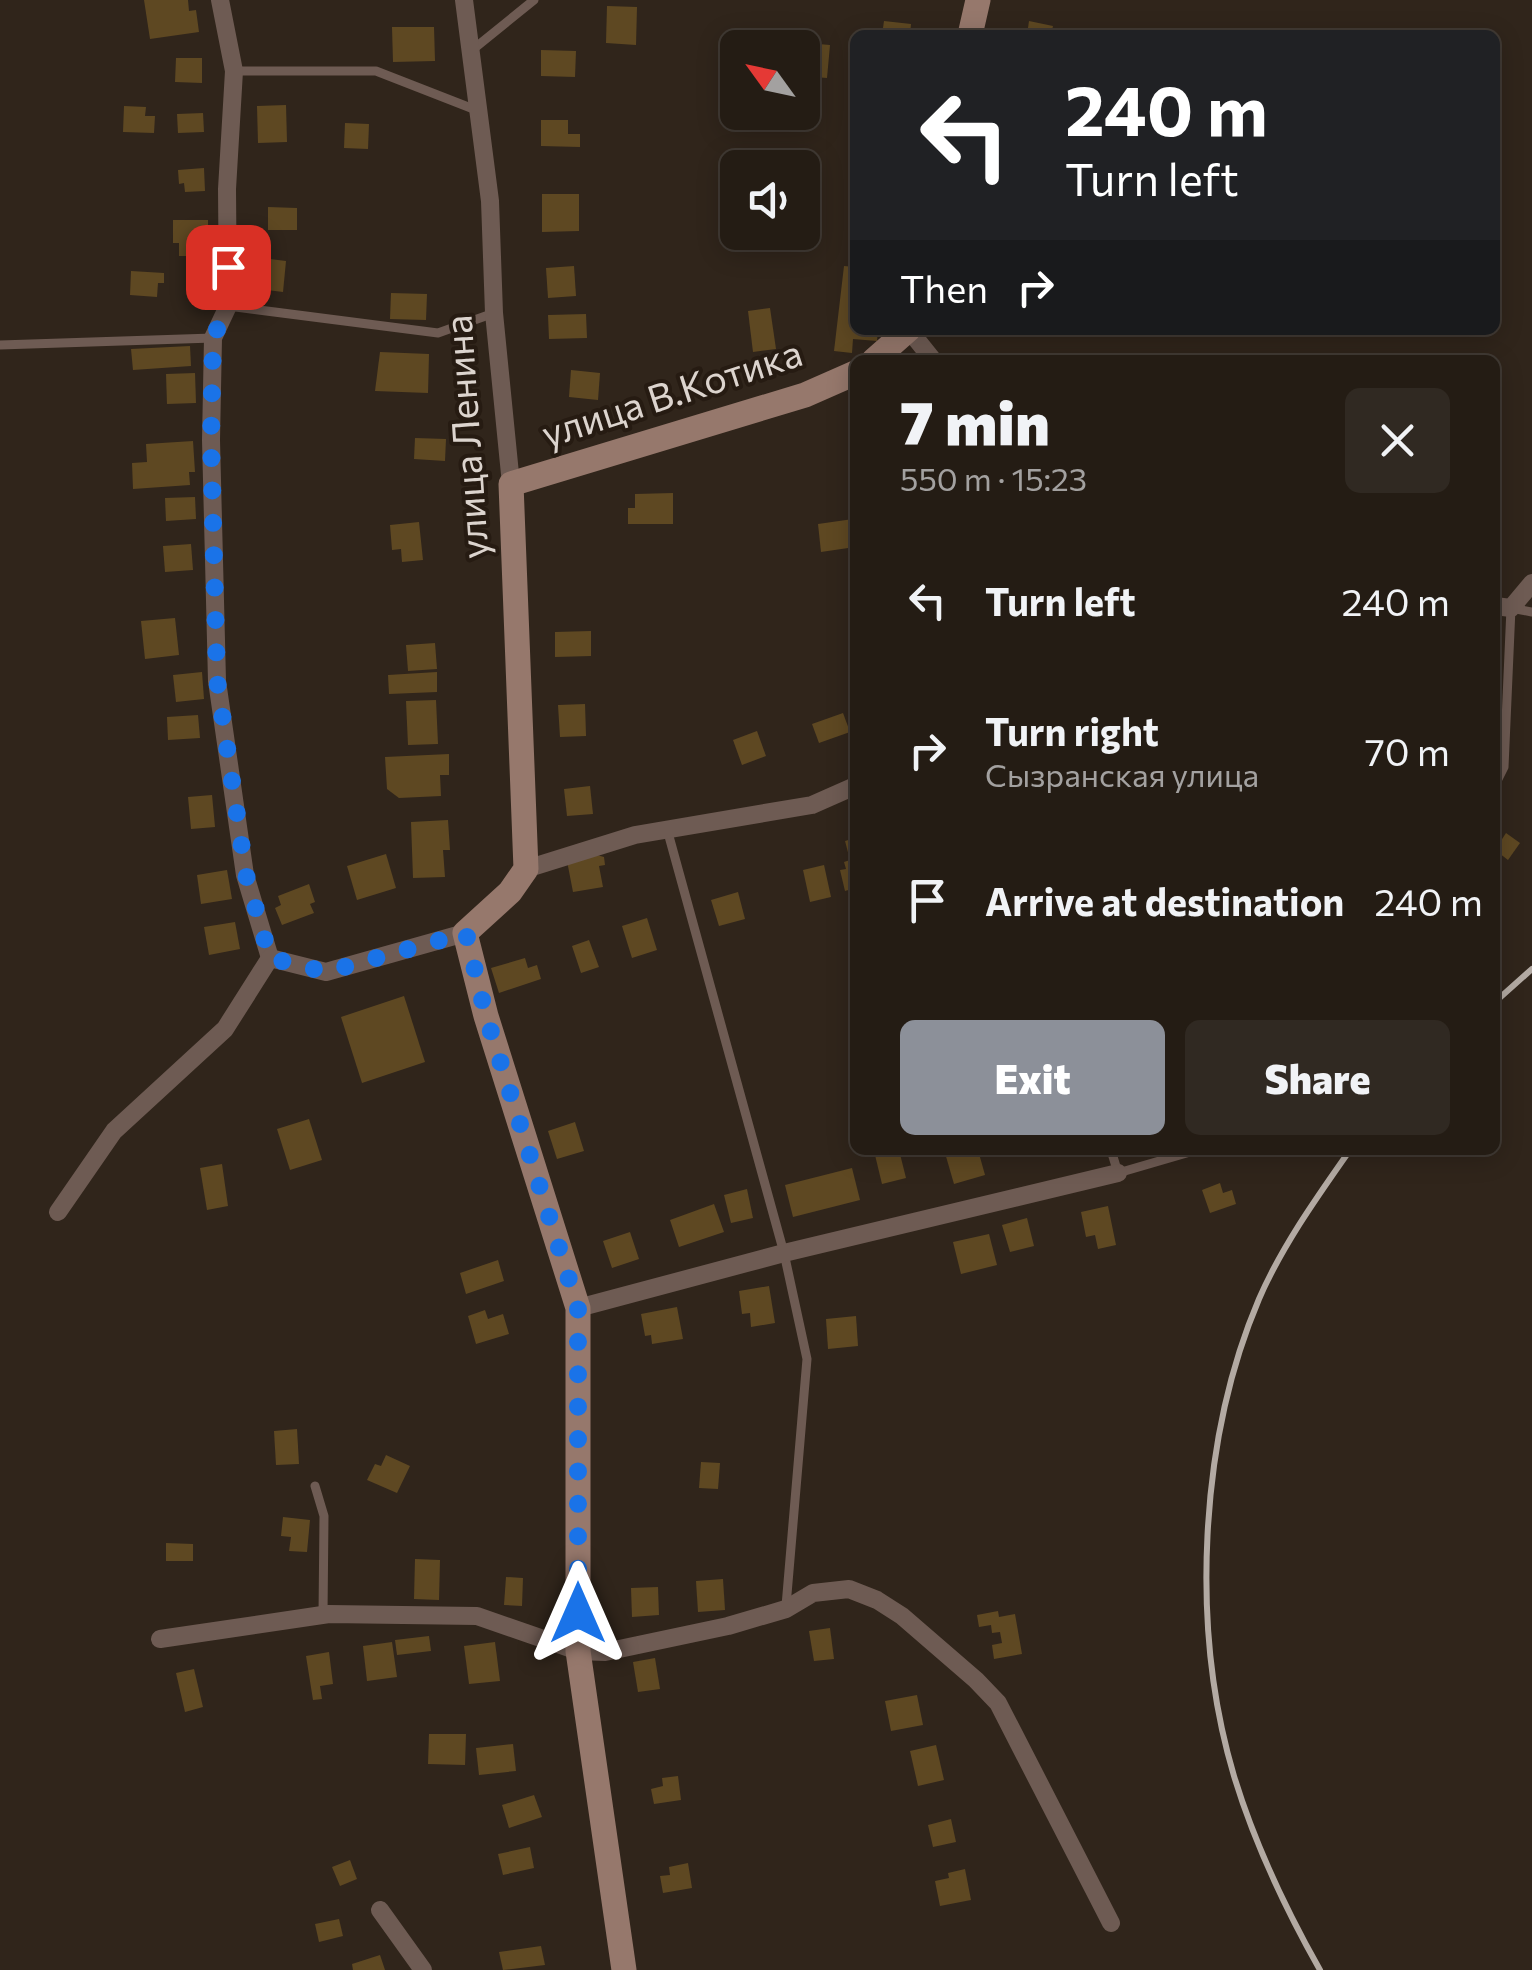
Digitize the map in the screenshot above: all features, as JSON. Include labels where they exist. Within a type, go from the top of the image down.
[{"type":"street","points":[[58,1212],[114,1131],[225,1029],[270,958],[246,875],[217,680],[211,440],[213,338],[228,306],[226,189],[234,71],[220,0]]},
{"type":"street","name":"улица Ленина","points":[[464,0],[490,201],[494,313],[512,484],[526,869]]},
{"type":"street","points":[[971,30],[978,0]]},
{"type":"street","points":[[880,355],[902,335]]},
{"type":"street","points":[[912,335],[928,355]]},
{"type":"street","name":"улица В.Котика","points":[[512,484],[805,395],[850,375]]},
{"type":"street","points":[[1503,607],[1532,583]]},
{"type":"street","points":[[270,958],[326,972],[466,933],[510,892],[526,869],[634,835],[812,805],[850,788]]},
{"type":"street","points":[[466,933],[486,1016],[578,1308],[578,1651],[624,1970]]},
{"type":"street","points":[[578,1308],[784,1253],[1118,1172]]},
{"type":"street","points":[[160,1639],[323,1615],[477,1616],[578,1651],[622,1648],[728,1626],[786,1609],[813,1593],[849,1589],[902,1616],[998,1703],[1111,1923]]},
{"type":"street","points":[[380,1910],[424,1970]]},
{"type":"lane","points":[[470,52],[534,0]]},
{"type":"lane","points":[[234,71],[376,72],[479,111]]},
{"type":"lane","points":[[228,306],[438,333],[494,313]]},
{"type":"lane","points":[[0,345],[213,338]]},
{"type":"lane","points":[[1500,775],[1504,767],[1503,607],[1532,612]]},
{"type":"lane","points":[[667,830],[784,1253],[808,1359],[786,1609]]},
{"type":"lane","points":[[1113,1155],[1118,1172],[1178,1155]]},
{"type":"lane","points":[[315,1486],[324,1516],[323,1615]]},
{"type":"building","points":[[144,0],[188,0],[189,11],[196,10],[199,32],[150,39]]},
{"type":"building","points":[[607,6],[637,7],[636,45],[606,43]]},
{"type":"building","points":[[884,21],[911,24],[910,30],[883,30]]},
{"type":"building","points":[[1029,21],[1053,26],[1052,30],[1028,30]]},
{"type":"building","points":[[392,27],[434,27],[435,61],[393,62]]},
{"type":"building","points":[[820,44],[830,45],[827,78],[820,77]]},
{"type":"building","points":[[541,50],[576,51],[575,77],[541,76]]},
{"type":"building","points":[[176,58],[202,58],[202,83],[175,82]]},
{"type":"building","points":[[286,105],[287,142],[258,143],[257,106]]},
{"type":"building","points":[[124,106],[146,107],[145,116],[155,116],[154,133],[123,132]]},
{"type":"building","points":[[203,113],[204,132],[178,133],[177,114]]},
{"type":"building","points":[[541,120],[568,120],[568,134],[580,134],[580,147],[541,146]]},
{"type":"building","points":[[345,123],[369,124],[368,149],[344,148]]},
{"type":"building","points":[[204,168],[205,191],[185,192],[184,183],[179,184],[178,170]]},
{"type":"building","points":[[542,194],[579,194],[579,231],[542,232]]},
{"type":"building","points":[[268,207],[297,208],[297,230],[268,230]]},
{"type":"building","points":[[173,220],[208,220],[208,256],[179,256],[179,243],[173,243]]},
{"type":"building","points":[[262,258],[286,261],[283,292],[259,289]]},
{"type":"building","points":[[574,266],[576,296],[548,298],[546,268]]},
{"type":"building","points":[[844,266],[850,267],[850,335],[878,335],[877,341],[853,339],[852,353],[834,351]]},
{"type":"building","points":[[131,271],[164,273],[157,297],[130,295]]},
{"type":"building","points":[[391,293],[427,294],[426,320],[390,319]]},
{"type":"building","points":[[770,308],[776,349],[753,352],[748,311]]},
{"type":"building","points":[[586,314],[587,338],[549,339],[548,315]]},
{"type":"building","points":[[190,346],[191,366],[133,370],[131,349]]},
{"type":"building","points":[[380,352],[429,354],[428,393],[375,391]]},
{"type":"building","points":[[571,370],[600,373],[598,400],[569,397]]},
{"type":"building","points":[[195,373],[196,403],[167,404],[166,374]]},
{"type":"building","points":[[415,438],[446,439],[445,461],[414,459]]},
{"type":"building","points":[[193,441],[195,472],[189,472],[190,485],[133,489],[132,463],[147,462],[146,444]]},
{"type":"building","points":[[673,493],[673,524],[628,524],[628,508],[635,508],[635,494]]},
{"type":"building","points":[[195,497],[196,519],[166,521],[165,498]]},
{"type":"building","points":[[850,519],[850,548],[821,552],[818,524]]},
{"type":"building","points":[[419,522],[423,560],[402,562],[401,549],[392,550],[390,525]]},
{"type":"building","points":[[191,544],[193,570],[165,572],[163,546]]},
{"type":"building","points":[[175,618],[179,655],[145,659],[141,621]]},
{"type":"building","points":[[591,631],[591,656],[555,657],[555,632]]},
{"type":"building","points":[[435,643],[437,669],[408,671],[406,645]]},
{"type":"building","points":[[202,672],[204,699],[176,702],[173,675]]},
{"type":"building","points":[[437,672],[437,692],[389,694],[388,675]]},
{"type":"building","points":[[436,700],[438,744],[408,745],[406,701]]},
{"type":"building","points":[[585,704],[586,736],[560,737],[558,705]]},
{"type":"building","points":[[843,713],[850,732],[819,743],[812,724]]},
{"type":"building","points":[[198,715],[200,738],[168,740],[167,717]]},
{"type":"building","points":[[757,731],[766,756],[742,765],[733,740]]},
{"type":"building","points":[[449,754],[449,775],[440,775],[441,796],[399,798],[387,789],[385,757]]},
{"type":"building","points":[[590,786],[593,814],[567,816],[564,789]]},
{"type":"building","points":[[212,795],[215,827],[191,829],[188,797]]},
{"type":"building","points":[[448,820],[450,850],[443,850],[445,877],[413,878],[411,822]]},
{"type":"building","points":[[1506,833],[1520,843],[1508,860],[1500,854],[1500,842]]},
{"type":"building","points":[[386,854],[396,888],[357,900],[347,866]]},
{"type":"building","points":[[604,857],[605,865],[599,866],[603,887],[573,892],[567,861]]},
{"type":"building","points":[[850,860],[850,890],[845,891],[840,870],[846,869],[844,862]]},
{"type":"building","points":[[824,865],[831,897],[810,902],[803,870]]},
{"type":"building","points":[[227,870],[232,899],[201,904],[197,875]]},
{"type":"building","points":[[309,884],[314,913],[282,925],[275,908],[281,905],[278,896]]},
{"type":"building","points":[[738,892],[745,919],[719,926],[711,900]]},
{"type":"building","points":[[647,918],[657,950],[632,958],[622,926]]},
{"type":"building","points":[[235,922],[240,949],[209,955],[204,927]]},
{"type":"building","points":[[589,940],[599,967],[581,973],[572,946]]},
{"type":"building","points":[[525,958],[528,968],[537,965],[541,979],[499,993],[491,968]]},
{"type":"building","points":[[404,996],[425,1062],[362,1083],[341,1017]]},
{"type":"building","points":[[309,1119],[322,1160],[290,1170],[277,1129]]},
{"type":"building","points":[[575,1122],[584,1151],[557,1159],[548,1131]]},
{"type":"building","points":[[875,1155],[900,1155],[906,1178],[882,1184]]},
{"type":"building","points":[[946,1155],[979,1155],[985,1175],[954,1184]]},
{"type":"building","points":[[222,1164],[228,1206],[207,1210],[200,1168]]},
{"type":"building","points":[[852,1168],[860,1200],[793,1217],[785,1185]]},
{"type":"building","points":[[1220,1183],[1223,1193],[1232,1190],[1236,1204],[1210,1213],[1202,1190]]},
{"type":"building","points":[[747,1189],[753,1218],[731,1223],[724,1195]]},
{"type":"building","points":[[714,1204],[724,1232],[679,1247],[670,1220]]},
{"type":"building","points":[[1108,1206],[1116,1245],[1098,1249],[1095,1235],[1086,1237],[1081,1212]]},
{"type":"building","points":[[1027,1218],[1034,1246],[1010,1252],[1002,1225]]},
{"type":"building","points":[[630,1232],[639,1259],[612,1268],[603,1241]]},
{"type":"building","points":[[989,1234],[997,1265],[961,1274],[953,1242]]},
{"type":"building","points":[[498,1260],[504,1281],[466,1294],[460,1273]]},
{"type":"building","points":[[769,1286],[775,1323],[751,1327],[750,1313],[742,1314],[739,1291]]},
{"type":"building","points":[[677,1307],[683,1339],[652,1344],[651,1335],[645,1336],[641,1314]]},
{"type":"building","points":[[485,1310],[488,1319],[503,1314],[509,1334],[476,1344],[468,1316]]},
{"type":"building","points":[[856,1316],[858,1346],[828,1349],[826,1319]]},
{"type":"building","points":[[297,1429],[299,1464],[276,1465],[274,1431]]},
{"type":"building","points":[[386,1455],[410,1466],[397,1493],[367,1480],[375,1464],[381,1466]]},
{"type":"building","points":[[701,1462],[720,1463],[718,1489],[699,1488]]},
{"type":"building","points":[[283,1517],[310,1520],[307,1552],[289,1551],[291,1537],[281,1536]]},
{"type":"building","points":[[166,1543],[193,1544],[193,1561],[166,1561]]},
{"type":"building","points":[[415,1559],[440,1560],[439,1600],[414,1599]]},
{"type":"building","points":[[506,1577],[523,1578],[522,1606],[504,1605]]},
{"type":"building","points":[[723,1579],[725,1610],[698,1612],[696,1581]]},
{"type":"building","points":[[658,1587],[659,1615],[632,1617],[631,1588]]},
{"type":"building","points":[[998,1611],[999,1617],[1015,1614],[1022,1654],[994,1659],[992,1645],[1002,1643],[1000,1632],[992,1633],[991,1625],[979,1627],[977,1615]]},
{"type":"building","points":[[830,1628],[834,1659],[814,1661],[809,1631]]},
{"type":"building","points":[[429,1636],[431,1651],[397,1655],[395,1640]]},
{"type":"building","points":[[392,1642],[397,1677],[367,1681],[363,1646]]},
{"type":"building","points":[[495,1642],[500,1681],[469,1684],[464,1646]]},
{"type":"building","points":[[329,1652],[333,1684],[320,1686],[322,1699],[313,1700],[306,1656]]},
{"type":"building","points":[[655,1658],[660,1689],[638,1692],[633,1662]]},
{"type":"building","points":[[194,1669],[203,1707],[185,1712],[176,1673]]},
{"type":"building","points":[[917,1695],[923,1725],[891,1731],[885,1701]]},
{"type":"building","points":[[429,1734],[466,1734],[465,1765],[428,1764]]},
{"type":"building","points":[[513,1744],[516,1771],[479,1775],[476,1748]]},
{"type":"building","points":[[936,1745],[944,1780],[918,1786],[910,1751]]},
{"type":"building","points":[[678,1776],[681,1800],[654,1804],[651,1789],[663,1786],[662,1778]]},
{"type":"building","points":[[534,1795],[542,1817],[509,1828],[502,1805]]},
{"type":"building","points":[[951,1819],[956,1842],[933,1847],[928,1825]]},
{"type":"building","points":[[530,1847],[534,1868],[503,1875],[498,1854]]},
{"type":"building","points":[[350,1860],[357,1879],[340,1886],[332,1867]]},
{"type":"building","points":[[688,1863],[692,1888],[663,1893],[660,1876],[670,1875],[669,1867]]},
{"type":"building","points":[[965,1869],[971,1900],[940,1906],[935,1881]]},
{"type":"building","points":[[339,1919],[343,1936],[319,1942],[315,1924]]},
{"type":"building","points":[[541,1946],[545,1965],[503,1970],[499,1952]]},
{"type":"building","points":[[380,1955],[385,1970],[353,1970],[352,1964]]},
{"type":"railway","points":[[1500,998],[1532,969]]},
{"type":"railway","points":[[1320,1970],[1272,1876],[1234,1776],[1211,1659],[1208,1535],[1213,1473],[1224,1412],[1259,1299],[1289,1241],[1347,1155]]},
{"type":"route","points":[[228,267],[228,306],[213,338],[211,440],[217,680],[246,875],[270,958],[326,972],[466,933],[486,1016],[578,1308],[578,1613]]}]
